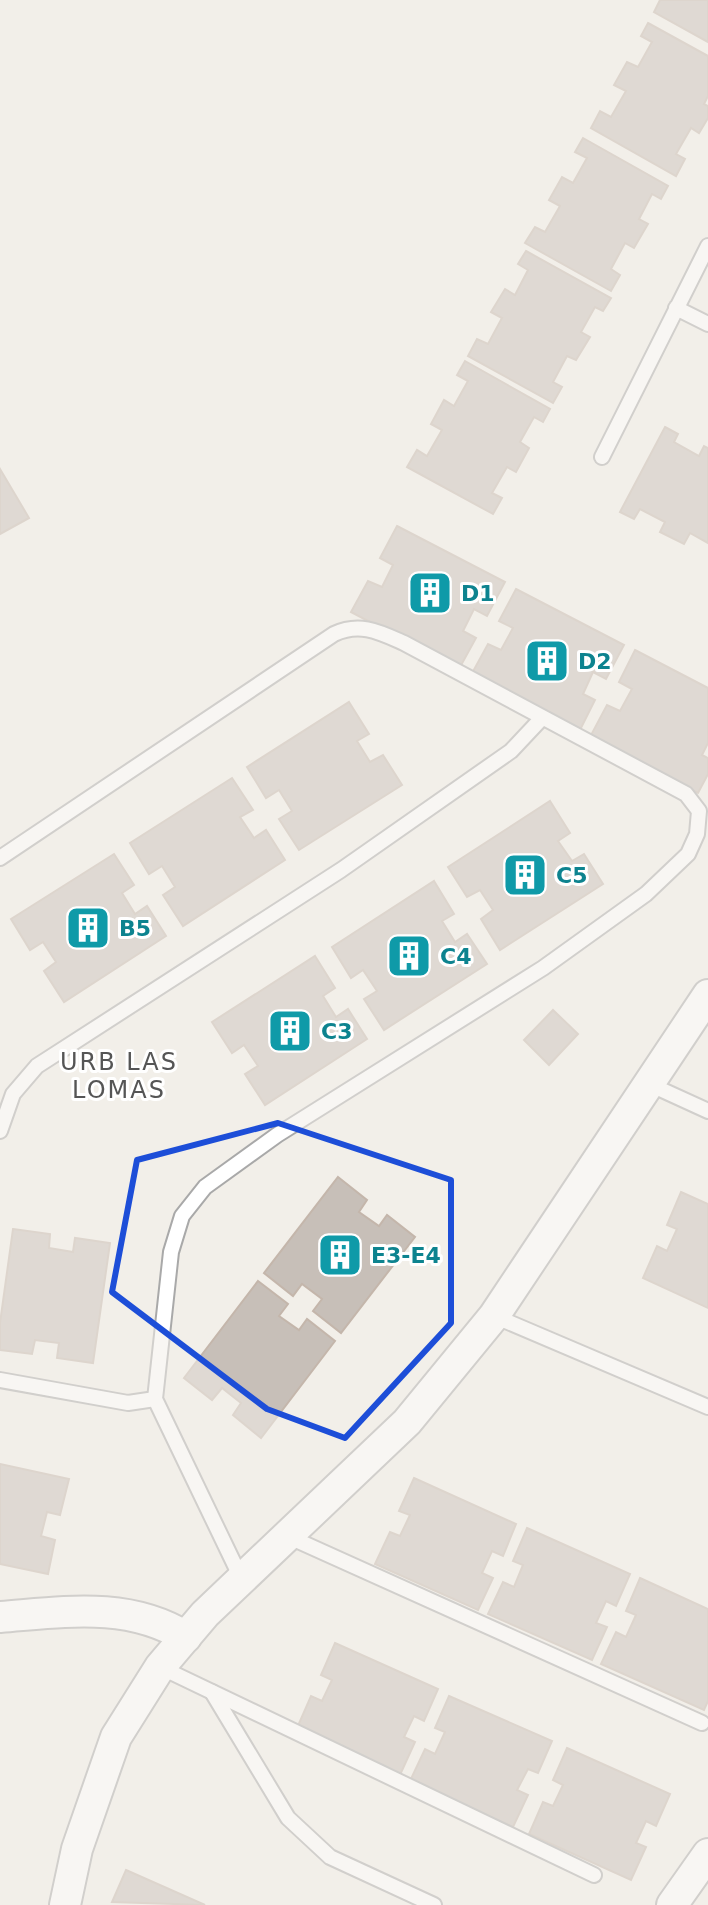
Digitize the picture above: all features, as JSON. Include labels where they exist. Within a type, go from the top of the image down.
[{"type":"street","points":[[65,1905],[77,1849],[116,1737],[160,1667],[285,1535],[407,1422],[494,1316],[708,995]]},
{"type":"street","points":[[0,1617],[82,1610],[126,1612],[152,1620],[186,1637]]},
{"type":"street","points":[[672,1905],[708,1854]]},
{"type":"lane","points":[[602,457],[708,246]]},
{"type":"lane","points":[[676,308],[708,324]]},
{"type":"lane","points":[[0,858],[334,634],[351,628],[370,629],[404,643],[694,801],[699,811],[699,825],[688,854],[646,894],[543,968],[277,1135],[192,1200],[175,1233],[171,1252],[155,1399],[242,1580]]},
{"type":"lane","points":[[0,1131],[13,1094],[37,1066],[341,870],[511,751],[542,718]]},
{"type":"lane","points":[[649,1084],[708,1111]]},
{"type":"lane","points":[[494,1316],[708,1407]]},
{"type":"lane","points":[[0,1380],[128,1403],[155,1399]]},
{"type":"lane","points":[[285,1535],[702,1723]]},
{"type":"lane","points":[[160,1667],[594,1875]]},
{"type":"lane","points":[[212,1691],[288,1818],[330,1857],[434,1905]]},
{"type":"highlighted area","points":[[278,1123],[451,1180],[451,1323],[345,1438],[267,1409],[112,1292],[137,1160]]},
{"type":"building","points":[[660,0],[708,0],[708,42],[654,12]]},
{"type":"building","points":[[648,23],[708,56],[708,96],[704,104],[708,106],[708,118],[699,133],[691,128],[676,154],[685,159],[676,176],[591,128],[600,111],[611,117],[626,91],[614,85],[627,62],[638,67],[652,42],[641,36]]},
{"type":"building","points":[[583,138],[668,186],[661,199],[652,194],[639,219],[648,224],[634,248],[625,243],[611,269],[620,275],[611,291],[525,243],[535,227],[545,232],[560,206],[549,200],[562,177],[573,183],[587,158],[575,152]]},
{"type":"building","points":[[526,251],[611,298],[603,311],[595,307],[581,332],[590,337],[576,360],[567,356],[553,382],[562,387],[553,403],[468,356],[477,339],[488,344],[502,318],[491,312],[505,289],[515,295],[528,270],[518,264]]},
{"type":"building","points":[[465,361],[550,409],[543,422],[534,417],[520,442],[529,448],[516,472],[507,467],[492,493],[502,498],[493,514],[407,467],[417,450],[427,456],[442,430],[431,424],[444,400],[454,406],[468,381],[457,375]]},
{"type":"building","points":[[665,427],[678,434],[674,442],[699,456],[704,446],[708,448],[708,543],[690,533],[684,544],[660,532],[665,522],[640,509],[634,519],[620,512]]},
{"type":"building","points":[[0,469],[29,518],[0,534]]},
{"type":"building","name":"D1","points":[[397,526],[505,582],[487,616],[474,609],[463,631],[476,638],[459,669],[351,612],[368,581],[382,587],[393,565],[380,558]]},
{"type":"building","name":"D2","points":[[516,589],[624,645],[606,679],[593,672],[583,694],[595,700],[579,732],[471,675],[488,644],[501,650],[513,628],[499,621]]},
{"type":"building","points":[[635,650],[708,688],[708,743],[702,755],[708,758],[708,774],[698,793],[590,737],[607,705],[620,711],[632,689],[619,682]]},
{"type":"building","points":[[349,702],[369,734],[357,741],[370,762],[383,755],[402,785],[299,850],[279,819],[292,811],[279,790],[266,798],[247,767]]},
{"type":"building","points":[[232,778],[253,810],[240,817],[254,838],[266,830],[285,860],[183,926],[163,895],[175,887],[162,866],[149,874],[130,843]]},
{"type":"building","name":"C5","points":[[550,801],[570,833],[558,841],[572,861],[584,854],[603,884],[500,950],[481,919],[493,910],[480,890],[467,897],[448,867]]},
{"type":"building","name":"B5","points":[[114,854],[134,885],[122,893],[135,914],[147,906],[166,936],[64,1002],[44,971],[56,962],[43,942],[30,950],[11,919]]},
{"type":"building","name":"C4","points":[[434,881],[454,914],[442,921],[455,942],[467,934],[487,964],[384,1030],[364,999],[377,991],[363,970],[351,978],[332,947]]},
{"type":"building","name":"C3","points":[[315,956],[335,988],[323,996],[336,1017],[348,1009],[367,1039],[265,1105],[245,1074],[258,1066],[244,1045],[232,1053],[212,1022]]},
{"type":"building","points":[[553,1010],[578,1034],[549,1065],[524,1040]]},
{"type":"building","name":"E3-E4","points":[[338,1177],[367,1200],[359,1212],[379,1226],[387,1215],[415,1237],[341,1333],[313,1311],[322,1299],[302,1284],[293,1296],[264,1273]]},
{"type":"building","points":[[681,1192],[708,1204],[708,1308],[643,1278],[657,1246],[667,1251],[677,1229],[667,1225]]},
{"type":"building","points":[[13,1229],[50,1234],[49,1248],[73,1252],[75,1238],[110,1243],[93,1363],[57,1358],[59,1343],[35,1340],[32,1354],[0,1350],[0,1323]]},
{"type":"building","points":[[258,1281],[288,1304],[279,1316],[299,1330],[307,1319],[335,1341],[261,1438],[233,1415],[241,1403],[222,1388],[212,1400],[184,1378]]},
{"type":"building","points":[[0,1464],[69,1479],[60,1515],[47,1512],[41,1536],[55,1540],[48,1574],[0,1564]]},
{"type":"building","points":[[414,1478],[516,1524],[503,1556],[492,1551],[482,1573],[493,1578],[478,1610],[375,1564],[390,1532],[400,1536],[410,1515],[399,1511]]},
{"type":"building","points":[[527,1528],[630,1574],[616,1606],[606,1601],[596,1623],[607,1627],[592,1660],[488,1614],[503,1582],[514,1587],[523,1565],[513,1561]]},
{"type":"building","points":[[640,1578],[708,1609],[708,1701],[704,1710],[601,1664],[616,1632],[626,1637],[636,1615],[626,1611]]},
{"type":"building","points":[[335,1643],[438,1689],[424,1721],[414,1716],[404,1737],[415,1742],[400,1775],[297,1728],[311,1696],[322,1701],[332,1680],[321,1675]]},
{"type":"building","points":[[449,1696],[552,1741],[538,1773],[528,1769],[517,1790],[528,1795],[513,1827],[410,1781],[425,1749],[435,1754],[445,1732],[435,1728]]},
{"type":"building","points":[[567,1748],[670,1794],[656,1826],[646,1821],[636,1843],[646,1847],[631,1880],[529,1834],[543,1802],[553,1806],[563,1785],[553,1780]]},
{"type":"building","points":[[126,1870],[205,1905],[112,1902]]},
{"type":"place","name":"D1","points":[[430,593]]},
{"type":"place","name":"D2","points":[[547,661]]},
{"type":"place","name":"C5","points":[[525,875]]},
{"type":"place","name":"B5","points":[[88,928]]},
{"type":"place","name":"C4","points":[[409,956]]},
{"type":"place","name":"C3","points":[[290,1031]]},
{"type":"place","name":"E3-E4","points":[[340,1255]]},
{"type":"district","name":"URB LAS LOMAS","points":[[119,1076]]}]
